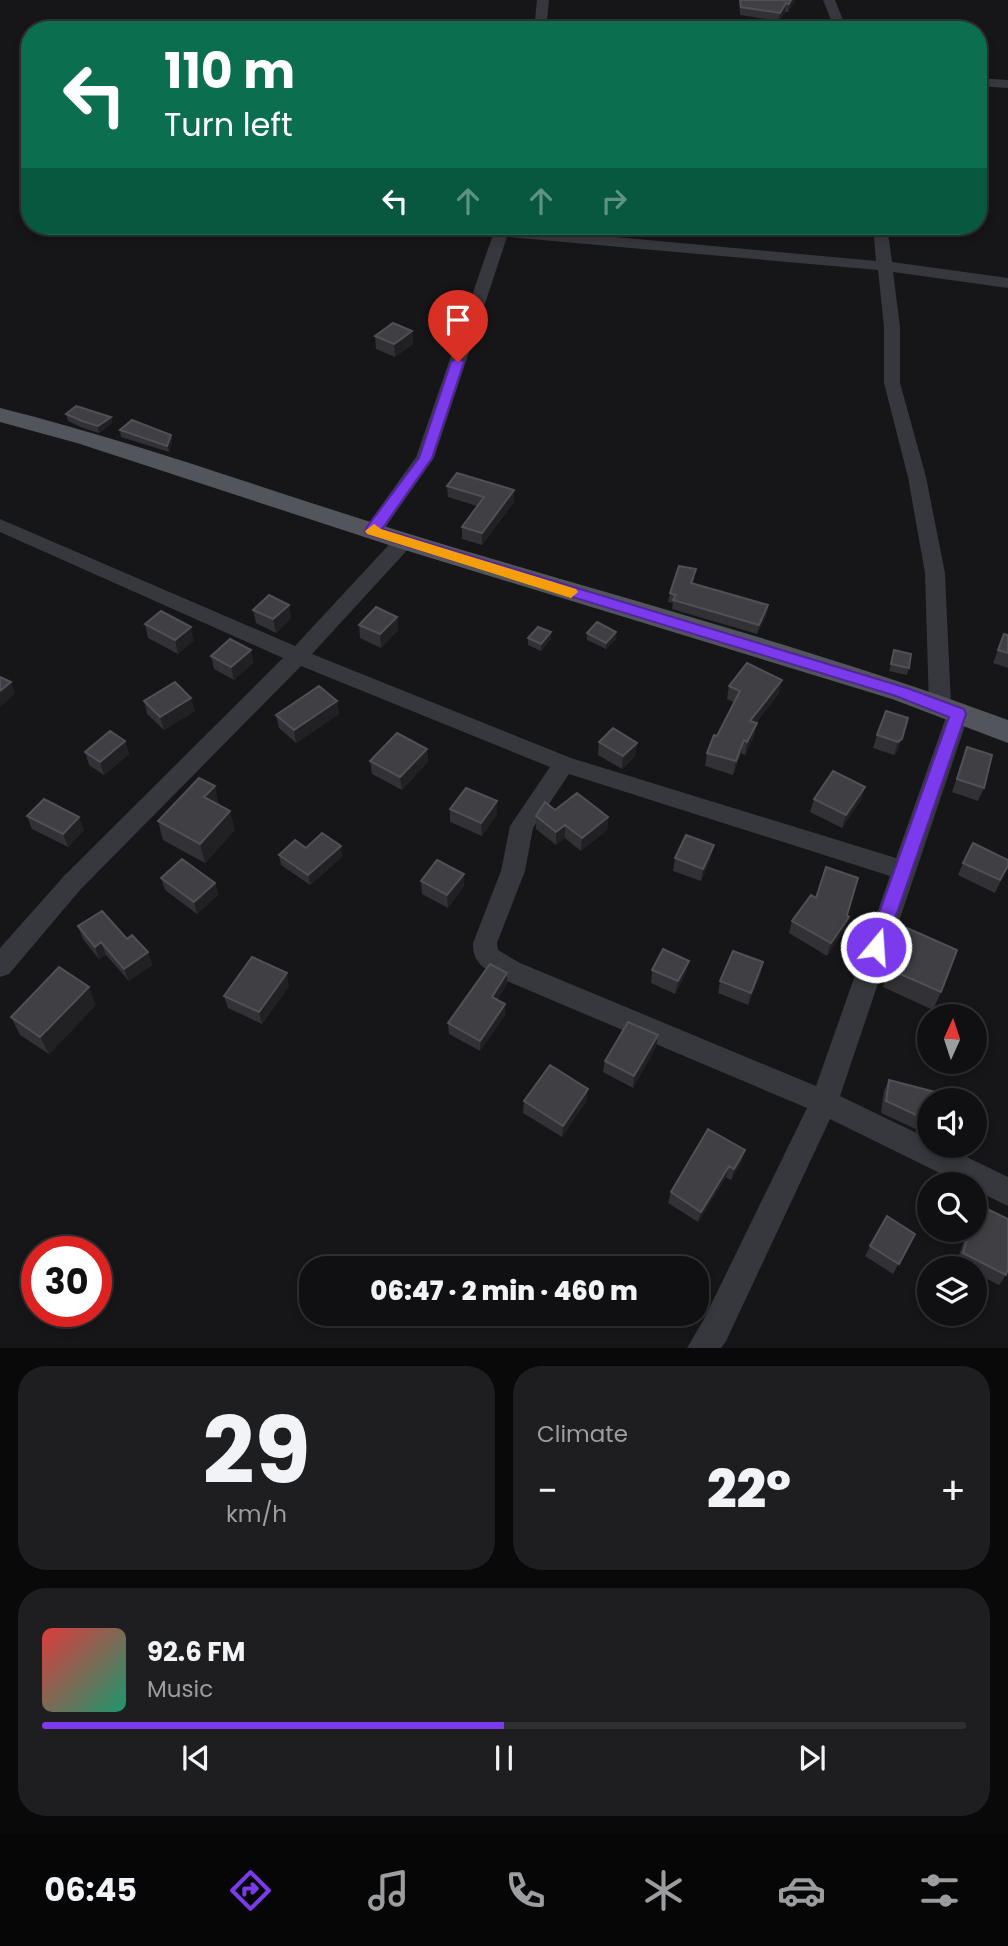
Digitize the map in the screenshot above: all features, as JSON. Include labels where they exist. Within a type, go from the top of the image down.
[{"type":"main road","points":[[0,415],[85,438],[404,541],[902,692],[1008,732]]},
{"type":"street","points":[[541,21],[542,0]]},
{"type":"street","points":[[829,0],[837,21]]},
{"type":"street","points":[[987,83],[1008,84]]},
{"type":"street","points":[[373,531],[425,458],[500,235]]},
{"type":"street","points":[[564,235],[884,266],[1008,284]]},
{"type":"street","points":[[702,1348],[715,1330],[824,1102],[902,870],[949,710],[935,573],[917,477],[892,383],[892,327],[881,235]]},
{"type":"street","points":[[0,526],[298,656],[564,764],[902,870]]},
{"type":"street","points":[[0,966],[72,883],[298,656],[404,541]]},
{"type":"street","points":[[564,764],[522,826],[513,871],[485,943],[487,957],[511,971],[824,1102],[1008,1192]]},
{"type":"building","points":[[740,0],[791,0],[780,13],[741,7]]},
{"type":"building","points":[[393,323],[412,331],[394,344],[375,336]]},
{"type":"building","points":[[76,406],[111,417],[98,426],[66,414]]},
{"type":"building","points":[[132,420],[171,435],[167,446],[120,430]]},
{"type":"building","points":[[457,473],[514,490],[482,533],[462,527],[484,497],[447,486]]},
{"type":"building","points":[[679,566],[696,569],[691,583],[768,605],[759,625],[673,600],[676,595],[670,593]]},
{"type":"building","points":[[269,595],[289,605],[273,619],[253,610]]},
{"type":"building","points":[[376,607],[397,617],[380,634],[359,625]]},
{"type":"building","points":[[161,611],[191,627],[175,640],[145,624]]},
{"type":"building","points":[[597,622],[616,632],[606,643],[587,633]]},
{"type":"building","points":[[538,627],[551,632],[541,644],[528,638]]},
{"type":"building","points":[[1004,634],[1008,635],[1008,653],[998,650]]},
{"type":"building","points":[[230,639],[251,650],[231,667],[211,656]]},
{"type":"building","points":[[894,650],[911,654],[909,668],[891,664]]},
{"type":"building","points":[[747,663],[782,680],[750,721],[757,723],[747,742],[744,740],[736,761],[707,753],[714,735],[717,736],[740,691],[729,686]]},
{"type":"building","points":[[0,677],[11,682],[0,691]]},
{"type":"building","points":[[175,682],[191,698],[160,717],[144,701]]},
{"type":"building","points":[[319,686],[337,701],[294,730],[276,715]]},
{"type":"building","points":[[886,711],[908,718],[902,739],[898,742],[877,735]]},
{"type":"building","points":[[613,728],[637,743],[623,756],[599,742]]},
{"type":"building","points":[[110,731],[125,741],[100,762],[85,752]]},
{"type":"building","points":[[397,733],[427,749],[400,777],[370,761]]},
{"type":"building","points":[[967,747],[992,755],[984,788],[957,779]]},
{"type":"building","points":[[833,771],[865,787],[846,815],[814,799]]},
{"type":"building","points":[[199,778],[215,786],[204,797],[230,811],[200,844],[158,821]]},
{"type":"building","points":[[466,788],[497,801],[481,823],[450,809]]},
{"type":"building","points":[[577,793],[608,817],[582,838],[565,825],[556,832],[536,816],[545,802],[555,810]]},
{"type":"building","points":[[44,799],[79,817],[63,834],[27,816]]},
{"type":"building","points":[[322,833],[341,846],[308,875],[279,855],[295,840],[306,848]]},
{"type":"building","points":[[686,835],[714,845],[703,869],[675,858]]},
{"type":"building","points":[[973,843],[1008,860],[1008,866],[1000,880],[963,863]]},
{"type":"building","points":[[182,859],[215,883],[194,902],[161,878]]},
{"type":"building","points":[[437,860],[464,874],[447,895],[421,881]]},
{"type":"building","points":[[826,867],[858,878],[847,915],[849,917],[831,943],[792,921],[811,895],[816,898]]},
{"type":"building","points":[[102,911],[127,939],[132,935],[148,952],[124,969],[101,942],[95,947],[78,926]]},
{"type":"building","points":[[907,928],[957,950],[941,992],[889,969]]},
{"type":"building","points":[[663,949],[689,961],[678,981],[652,970]]},
{"type":"building","points":[[733,951],[763,962],[751,993],[720,981]]},
{"type":"building","points":[[252,957],[287,973],[259,1012],[224,996]]},
{"type":"building","points":[[490,964],[507,973],[492,997],[505,1004],[480,1041],[448,1023]]},
{"type":"building","points":[[59,967],[89,987],[40,1037],[11,1017]]},
{"type":"building","points":[[628,1022],[658,1035],[634,1076],[605,1061]]},
{"type":"building","points":[[550,1065],[588,1089],[563,1126],[524,1101]]},
{"type":"building","points":[[889,1080],[920,1088],[917,1088],[917,1115],[886,1101]]},
{"type":"building","points":[[708,1129],[745,1150],[734,1169],[729,1166],[701,1212],[671,1192]]},
{"type":"building","points":[[987,1209],[1008,1219],[1006,1275],[987,1265],[987,1256],[969,1256],[963,1253],[966,1242],[987,1242]]},
{"type":"building","points":[[887,1216],[915,1234],[899,1264],[870,1246]]},
{"type":"slow traffic","points":[[374,528],[373,531],[571,592]]},
{"type":"route","points":[[458,362],[425,458],[412,481],[373,531],[902,692],[958,714],[876,947]]}]
